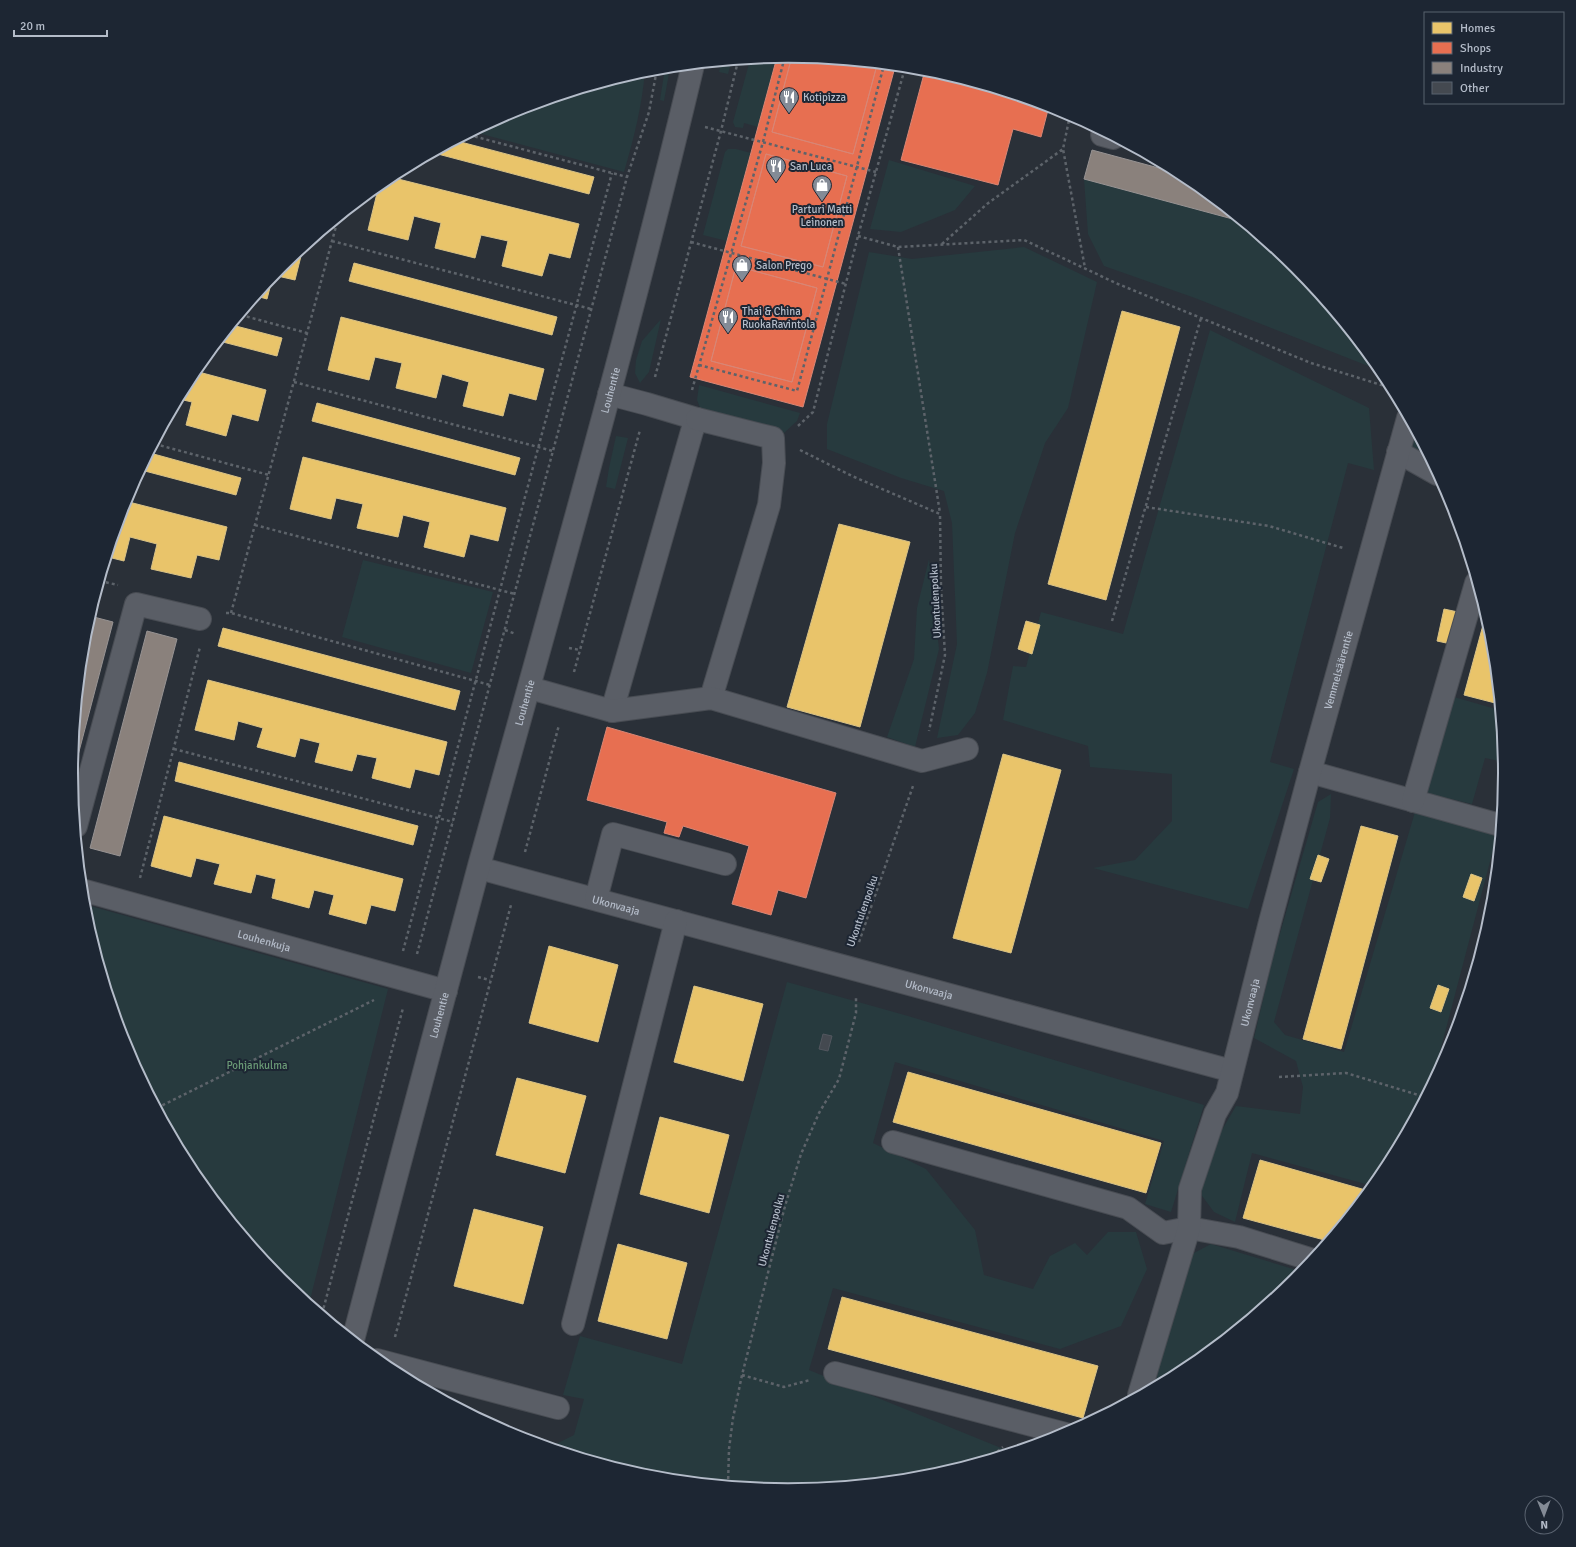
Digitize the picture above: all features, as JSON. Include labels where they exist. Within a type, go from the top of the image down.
[{"type":"street","name":"Louhentie","points":[[354,1336],[479,868],[530,688],[608,394],[646,258],[692,70]]},
{"type":"street","points":[[608,394],[697,419],[777,439],[769,505],[710,698]]},
{"type":"street","points":[[612,711],[697,419]]},
{"type":"street","name":"Vemmelsäärentie","points":[[1270,922],[1406,424]]},
{"type":"street","points":[[1398,452],[1430,470]]},
{"type":"street","points":[[1413,801],[1474,590]]},
{"type":"street","points":[[79,815],[136,604],[200,619]]},
{"type":"street","points":[[530,688],[612,711],[710,698],[922,761],[967,749]]},
{"type":"street","points":[[1310,772],[1497,824]]},
{"type":"street","points":[[596,899],[613,834],[725,864]]},
{"type":"street","name":"Ukonvaaja","points":[[479,868],[856,968],[1232,1071],[1270,922]]},
{"type":"street","name":"Louhenkuja","points":[[88,892],[446,991]]},
{"type":"street","points":[[573,1324],[676,921]]},
{"type":"street","points":[[1140,1390],[1189,1228],[1190,1189],[1215,1114],[1227,1093],[1232,1071]]},
{"type":"street","points":[[893,1142],[1128,1208],[1163,1233],[1189,1228],[1239,1237],[1307,1258]]},
{"type":"street","points":[[394,1364],[558,1408]]},
{"type":"street","points":[[835,1373],[1056,1431]]},
{"type":"path","points":[[691,394],[783,63]]},
{"type":"path","points":[[699,365],[797,391],[883,69]]},
{"type":"path","points":[[904,73],[858,236],[813,412],[777,439],[852,476],[940,514]]},
{"type":"path","points":[[161,1106],[403,980],[453,822],[626,177],[649,112],[656,76]]},
{"type":"path","points":[[1069,121],[1063,149],[1085,269]]},
{"type":"path","points":[[721,131],[876,172]]},
{"type":"path","points":[[475,136],[626,177]]},
{"type":"path","points":[[941,245],[987,204],[1063,149]]},
{"type":"path","points":[[323,1310],[403,980],[439,819],[612,174]]},
{"type":"path","points":[[231,613],[336,226]]},
{"type":"path","points":[[858,236],[898,247],[1024,240],[1085,269],[1311,363],[1383,385]]},
{"type":"path","points":[[332,241],[591,309]]},
{"type":"path","points":[[691,242],[846,284]]},
{"type":"path","name":"Ukontulenpolku","points":[[728,1481],[729,1449],[733,1418],[742,1375],[785,1206],[801,1154],[819,1113],[839,1079],[856,1013],[856,950],[922,761],[945,655],[941,587],[940,514],[898,247]]},
{"type":"path","points":[[245,316],[307,333]]},
{"type":"path","points":[[1112,621],[1201,318]]},
{"type":"path","points":[[294,382],[553,451]]},
{"type":"path","points":[[159,445],[268,475]]},
{"type":"path","points":[[1146,507],[1269,526],[1370,556]]},
{"type":"path","points":[[255,525],[514,594]]},
{"type":"path","points":[[133,904],[200,651],[200,619],[231,613],[490,685]]},
{"type":"path","points":[[174,749],[453,822]]},
{"type":"path","points":[[1279,1077],[1346,1073],[1421,1096]]},
{"type":"path","points":[[742,1375],[784,1387],[835,1373]]},
{"type":"green space","points":[[775,64],[758,127],[744,123],[743,128],[735,127],[733,122],[749,65]]},
{"type":"green space","points":[[730,66],[728,74],[719,72],[720,67]]},
{"type":"green space","points":[[664,74],[669,74],[664,101],[660,100]]},
{"type":"green space","points":[[644,78],[637,122],[624,172],[480,133],[516,117],[560,101],[604,87]]},
{"type":"green space","points":[[728,149],[736,149],[751,153],[727,241],[703,235],[725,152]]},
{"type":"green space","points":[[889,160],[975,186],[955,210],[901,232],[870,229]]},
{"type":"green space","points":[[1084,179],[1232,219],[1290,271],[1322,305],[1352,341],[1370,367],[1195,298],[1104,266],[1088,234]]},
{"type":"green space","points":[[1024,247],[1097,282],[1068,408],[1045,443],[1015,533],[987,673],[975,713],[958,735],[937,738],[957,644],[952,523],[944,491],[901,478],[827,449],[827,424],[869,252],[912,259]]},
{"type":"green space","points":[[661,319],[649,372],[640,383],[635,373],[636,360],[642,341]]},
{"type":"green space","points":[[1210,330],[1369,408],[1374,470],[1348,463],[1270,762],[1294,769],[1248,909],[1093,868],[1135,860],[1172,821],[1172,774],[1090,767],[1088,746],[1003,720],[1013,666],[1026,667],[1041,612],[1123,634]]},
{"type":"green space","points":[[699,385],[800,413],[797,421],[784,433],[701,410],[697,400]]},
{"type":"green space","points":[[1411,432],[1421,451],[1407,444]]},
{"type":"green space","points":[[616,436],[628,438],[615,489],[606,487]]},
{"type":"green space","points":[[929,559],[939,649],[915,747],[887,737],[914,659],[917,608]]},
{"type":"green space","points":[[363,560],[493,592],[471,673],[342,637]]},
{"type":"green space","points":[[1454,697],[1495,709],[1498,761],[1485,758],[1472,804],[1426,793]]},
{"type":"green space","points":[[1331,794],[1330,818],[1274,1022],[1285,1035],[1344,1052],[1415,812],[1495,835],[1494,846],[1438,1058],[1425,1088],[1403,1129],[1379,1168],[1367,1184],[1252,1153],[1235,1222],[1214,1212],[1197,1189],[1208,1154],[1236,1106],[1300,1114],[1303,1087],[1296,1061],[1254,1038],[1272,961],[1318,802]]},
{"type":"green space","name":"Pohjankulma","points":[[90,906],[388,989],[310,1299],[254,1242],[224,1206],[197,1168],[173,1129],[151,1088],[115,1002],[102,957]]},
{"type":"green space","points":[[787,982],[908,1016],[1204,1105],[1171,1212],[1145,1204],[1164,1141],[895,1062],[873,1143],[926,1169],[975,1230],[984,1275],[1033,1289],[1050,1256],[1075,1243],[1087,1255],[1108,1232],[1136,1232],[1147,1269],[1121,1326],[1060,1349],[833,1288],[809,1370],[1005,1450],[972,1460],[881,1478],[788,1484],[695,1478],[604,1460],[555,1444],[574,1435],[584,1399],[563,1395],[580,1336],[682,1364]]},
{"type":"green space","points":[[1211,1244],[1296,1270],[1256,1308],[1221,1337],[1183,1364],[1150,1385],[1186,1272],[1194,1253]]},
{"type":"building: Homes","points":[[462,142],[594,177],[589,194],[440,154]]},
{"type":"building: Homes","points":[[399,179],[579,224],[570,258],[549,253],[542,276],[502,266],[508,241],[481,235],[475,258],[435,248],[441,223],[414,216],[408,240],[368,230],[377,195]]},
{"type":"building: Homes","points":[[301,257],[295,280],[281,277]]},
{"type":"building: Homes","points":[[354,263],[557,317],[552,335],[349,281]]},
{"type":"building: Homes","points":[[270,288],[267,299],[261,297]]},
{"type":"building: Homes","points":[[1122,311],[1180,327],[1106,600],[1048,584]]},
{"type":"building: Homes","points":[[341,317],[544,369],[536,400],[509,393],[503,416],[463,406],[469,382],[442,374],[436,398],[396,388],[402,363],[375,357],[369,380],[328,370]]},
{"type":"building: Homes","points":[[236,326],[282,338],[277,356],[223,342]]},
{"type":"building: Homes","points":[[201,373],[266,390],[258,421],[232,414],[226,436],[186,425],[192,402],[184,400]]},
{"type":"building: Homes","points":[[317,403],[520,458],[515,475],[312,421]]},
{"type":"building: Homes","points":[[154,454],[241,478],[236,495],[146,471]]},
{"type":"building: Homes","points":[[303,457],[506,508],[498,541],[470,534],[464,557],[424,547],[430,522],[403,515],[398,537],[357,528],[363,504],[336,498],[331,519],[290,509]]},
{"type":"building: Homes","points":[[132,503],[227,527],[219,560],[197,555],[191,578],[151,569],[157,544],[130,537],[124,561],[111,558]]},
{"type":"building: Homes","points":[[839,524],[910,542],[860,727],[787,707]]},
{"type":"building: Homes","points":[[1444,609],[1458,612],[1451,644],[1437,641]]},
{"type":"building: Homes","points":[[1026,621],[1040,625],[1032,654],[1018,649]]},
{"type":"building: Homes","points":[[1483,626],[1494,703],[1464,695]]},
{"type":"building: Homes","points":[[223,628],[460,691],[455,710],[218,646]]},
{"type":"building: Homes","points":[[208,680],[447,742],[439,775],[415,769],[410,788],[372,778],[377,758],[357,754],[352,771],[315,762],[320,743],[300,738],[295,757],[257,747],[263,728],[238,721],[234,740],[195,730]]},
{"type":"building: Homes","points":[[1003,754],[1061,770],[1011,953],[953,938]]},
{"type":"building: Homes","points":[[179,762],[418,826],[413,845],[175,781]]},
{"type":"building: Homes","points":[[164,816],[403,879],[395,911],[371,905],[366,924],[329,914],[334,895],[314,890],[309,908],[272,898],[276,879],[256,874],[251,893],[214,884],[220,864],[196,858],[191,877],[151,866]]},
{"type":"building: Homes","points":[[1361,826],[1398,836],[1341,1049],[1303,1039]]},
{"type":"building: Homes","points":[[1318,855],[1329,859],[1321,882],[1310,879]]},
{"type":"building: Homes","points":[[1471,874],[1482,878],[1474,901],[1463,897]]},
{"type":"building: Homes","points":[[549,946],[618,965],[598,1042],[529,1023]]},
{"type":"building: Homes","points":[[1438,985],[1449,989],[1441,1012],[1430,1008]]},
{"type":"building: Homes","points":[[694,986],[763,1004],[743,1081],[674,1062]]},
{"type":"building: Homes","points":[[908,1072],[1161,1143],[1146,1193],[893,1122]]},
{"type":"building: Homes","points":[[517,1078],[586,1096],[565,1173],[496,1155]]},
{"type":"building: Homes","points":[[660,1117],[729,1135],[709,1213],[640,1194]]},
{"type":"building: Homes","points":[[1260,1160],[1364,1189],[1324,1240],[1243,1218]]},
{"type":"building: Homes","points":[[474,1209],[543,1227],[523,1304],[454,1286]]},
{"type":"building: Homes","points":[[618,1244],[687,1263],[667,1339],[598,1321]]},
{"type":"building: Homes","points":[[842,1297],[1098,1366],[1083,1418],[828,1349]]},
{"type":"building: Shops","points":[[790,63],[772,132],[853,154],[876,69],[894,71],[803,407],[690,377],[775,64]],"holes":[[[766,154],[847,176],[823,267],[741,246]],[[736,266],[817,288],[792,382],[711,361]]]},
{"type":"building: Shops","points":[[790,63],[876,69],[853,154],[772,132]]},
{"type":"building: Shops","points":[[923,76],[972,87],[1047,112],[1041,137],[1013,129],[998,185],[901,160]]},
{"type":"building: Shops","points":[[766,154],[847,176],[823,267],[741,246]]},
{"type":"building: Shops","points":[[736,266],[817,288],[792,382],[711,361]]},
{"type":"building: Shops","points":[[607,727],[836,793],[806,898],[778,890],[771,915],[732,904],[749,846],[683,826],[679,837],[664,833],[667,822],[587,800]]},
{"type":"building: Industry","points":[[1092,150],[1159,168],[1183,183],[1232,219],[1084,179]]},
{"type":"building: Industry","points":[[95,617],[113,622],[78,754],[79,727],[84,681]]},
{"type":"building: Industry","points":[[147,631],[177,639],[120,856],[90,848]]},
{"type":"building: Other","points":[[823,1034],[832,1036],[828,1051],[819,1049]]},
{"type":"place","name":"Kotipizza","points":[[789,114]]},
{"type":"place","name":"San Luca","points":[[776,183]]},
{"type":"place","name":"Parturi Matti Leinonen","points":[[822,202]]},
{"type":"place","name":"Salon Prego","points":[[742,282]]},
{"type":"place","name":"Thai & China RuokaRavintola","points":[[728,334]]}]
